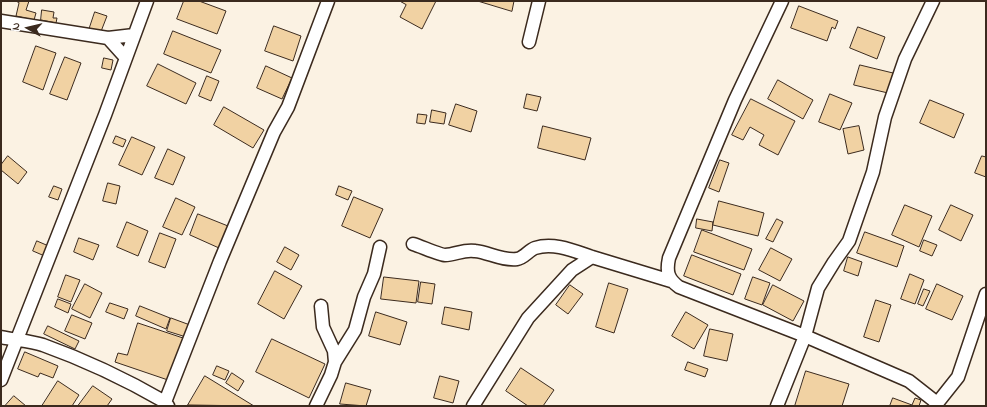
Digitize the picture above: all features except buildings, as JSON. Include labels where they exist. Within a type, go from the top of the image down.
[{"type":"street","points":[[1,380],[147,1]]},
{"type":"street","points":[[1,337],[42,345],[137,386],[166,404],[220,260],[274,132],[288,106],[328,1]]},
{"type":"street","points":[[529,42],[539,1]]},
{"type":"street","points":[[671,281],[668,275],[669,258],[734,100],[782,1]]},
{"type":"street","points":[[777,406],[805,336],[818,288],[849,241],[873,172],[885,117],[905,59],[933,1]]},
{"type":"street","points":[[1,21],[108,38],[134,35]]},
{"type":"street","points":[[108,38],[126,58]]},
{"type":"street","points":[[413,244],[427,248],[443,256],[462,251],[476,251],[490,256],[517,259],[526,255],[534,248],[548,246],[568,248],[592,257],[671,281],[679,287],[805,336],[909,381],[936,404],[958,377],[986,294]]},
{"type":"street","points":[[320,404],[335,362],[355,330],[364,297],[374,274],[380,247]]},
{"type":"street","points":[[473,406],[528,318],[572,270],[592,257]]},
{"type":"street","points":[[320,306],[324,327],[334,351],[335,362]]}]
